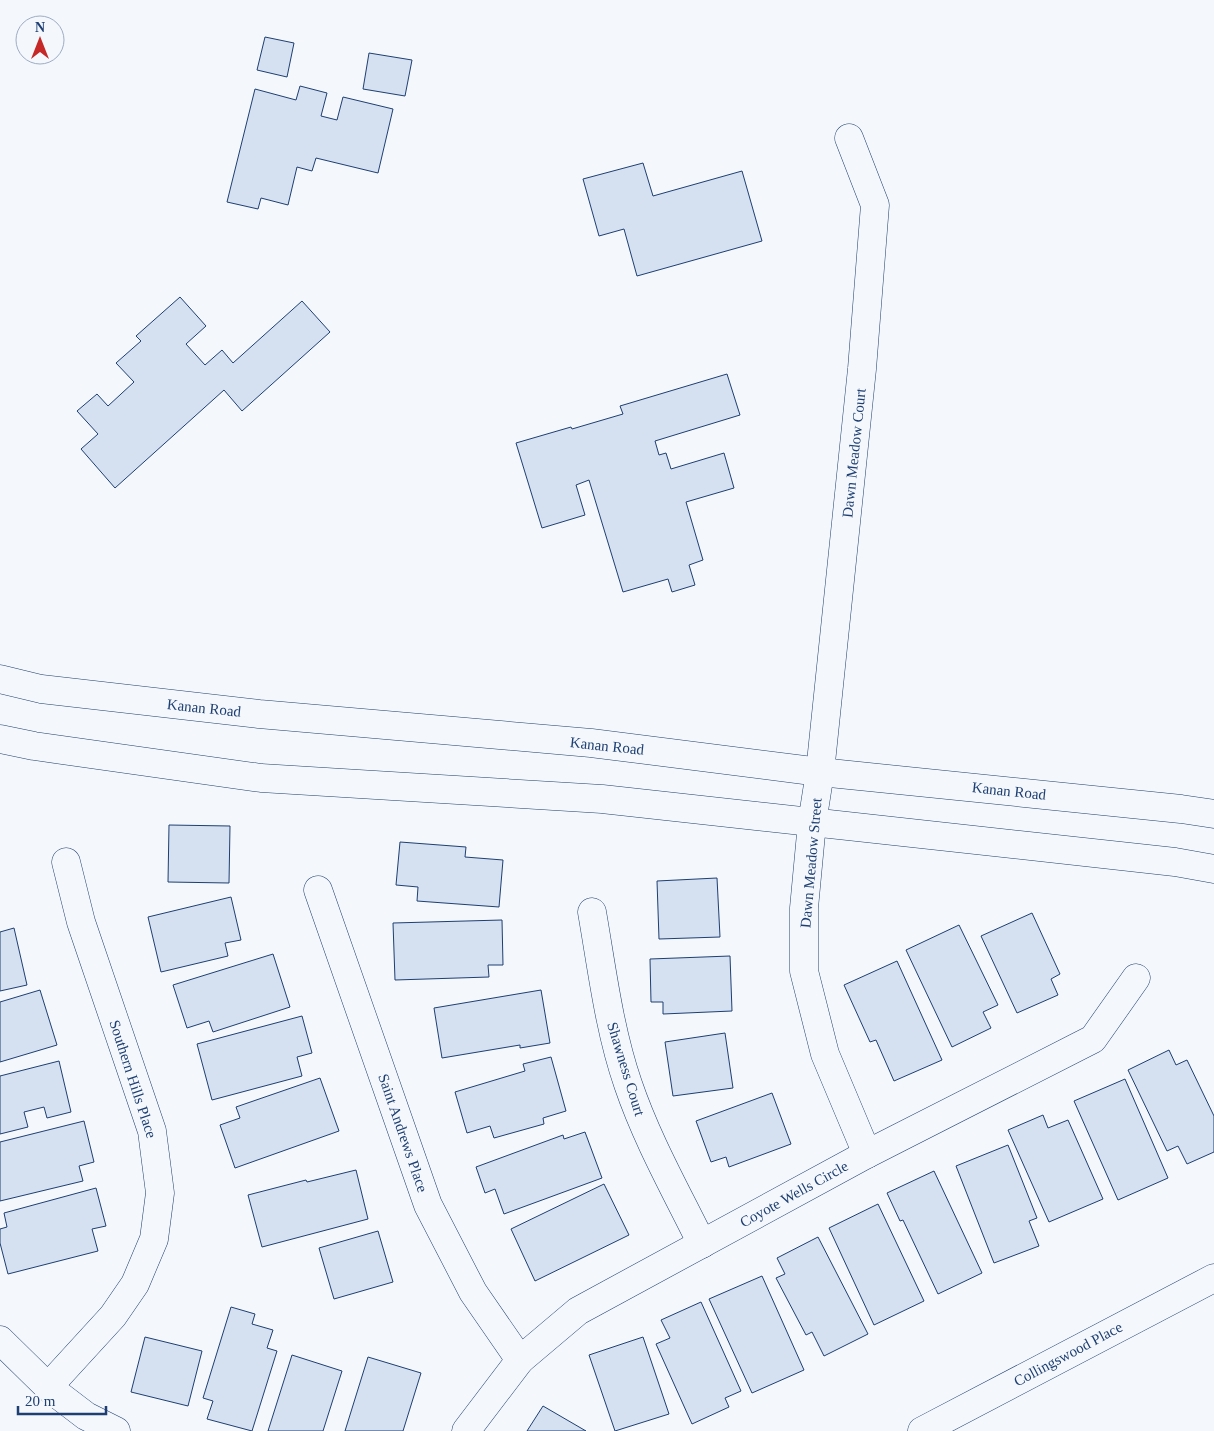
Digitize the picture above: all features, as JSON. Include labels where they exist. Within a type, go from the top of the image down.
[{"type":"street","name":"Dawn Meadow Court","points":[[820,772],[862,369],[875,205],[850,138]]},
{"type":"street","name":"Kanan Road","points":[[0,679],[41,689],[259,714],[591,743],[820,772],[1214,814]]},
{"type":"street","points":[[0,738],[34,746],[261,778],[602,799],[1165,861],[1214,869]]},
{"type":"street","name":"Dawn Meadow Street","points":[[820,772],[812,823],[804,908],[804,971],[825,1054],[867,1154]]},
{"type":"street","name":"Southern Hills Place","points":[[48,1387],[113,1316],[135,1284],[154,1239],[160,1193],[152,1131],[81,922],[66,862]]},
{"type":"street","name":"Saint Andrews Place","points":[[318,890],[428,1205],[473,1292],[520,1360]]},
{"type":"street","name":"Shawness Court","points":[[592,912],[610,1018],[627,1083],[650,1140],[702,1244]]},
{"type":"street","name":"Coyote Wells Circle","points":[[466,1431],[520,1360],[578,1311],[867,1154],[1093,1039],[1136,978]]},
{"type":"street","name":"Collingswood Place","points":[[922,1431],[1214,1278]]},
{"type":"street","points":[[0,1340],[48,1387],[86,1416],[116,1431]]},
{"type":"building","points":[[265,37],[294,43],[287,77],[257,70]]},
{"type":"building","points":[[369,53],[412,60],[405,96],[363,89]]},
{"type":"building","points":[[300,86],[327,93],[321,116],[337,120],[343,97],[393,109],[378,173],[316,158],[312,171],[297,167],[288,205],[261,198],[258,209],[227,202],[255,89],[296,100]]},
{"type":"building","points":[[643,163],[653,196],[742,171],[762,241],[637,276],[624,229],[599,236],[583,179]]},
{"type":"building","points":[[180,297],[206,326],[186,344],[205,365],[222,350],[233,363],[302,301],[330,332],[242,411],[224,390],[115,488],[81,449],[98,434],[77,411],[97,394],[108,406],[134,382],[116,363],[141,341],[136,336]]},
{"type":"building","points":[[727,374],[740,415],[655,441],[659,455],[666,453],[671,469],[724,453],[734,488],[686,502],[703,560],[689,565],[695,585],[672,592],[668,579],[623,592],[589,480],[576,485],[585,515],[542,528],[516,443],[623,414],[620,406]]},
{"type":"building","points":[[169,825],[230,826],[229,883],[168,882]]},
{"type":"building","points":[[400,842],[466,847],[465,857],[503,860],[499,907],[417,901],[418,887],[396,885]]},
{"type":"building","points":[[717,878],[720,937],[659,939],[657,881]]},
{"type":"building","points":[[231,897],[241,940],[225,943],[228,956],[161,972],[148,917]]},
{"type":"building","points":[[1032,913],[1060,974],[1051,979],[1058,995],[1017,1013],[981,936]]},
{"type":"building","points":[[502,920],[503,965],[488,965],[489,977],[395,980],[393,923]]},
{"type":"building","points":[[959,925],[998,1005],[983,1012],[991,1028],[952,1047],[906,950]]},
{"type":"building","points":[[14,928],[27,985],[0,991],[0,932]]},
{"type":"building","points":[[273,954],[290,1007],[213,1032],[209,1021],[187,1028],[173,985]]},
{"type":"building","points":[[730,956],[732,1011],[663,1014],[663,1002],[651,1002],[650,959]]},
{"type":"building","points":[[897,961],[942,1060],[894,1081],[876,1040],[870,1042],[844,985]]},
{"type":"building","points":[[40,990],[57,1045],[0,1062],[0,1002]]},
{"type":"building","points":[[541,990],[550,1043],[520,1048],[520,1045],[442,1058],[434,1008]]},
{"type":"building","points":[[302,1016],[312,1053],[297,1057],[302,1076],[212,1100],[197,1044]]},
{"type":"building","points":[[725,1033],[733,1088],[673,1096],[665,1042]]},
{"type":"building","points":[[1169,1050],[1176,1065],[1187,1060],[1214,1116],[1214,1152],[1187,1164],[1178,1146],[1167,1151],[1128,1070]]},
{"type":"building","points":[[551,1057],[566,1111],[543,1118],[544,1124],[494,1138],[490,1126],[467,1133],[455,1092],[525,1071],[523,1064]]},
{"type":"building","points":[[59,1061],[71,1112],[47,1118],[44,1107],[24,1112],[28,1127],[0,1134],[0,1076]]},
{"type":"building","points":[[320,1078],[339,1131],[235,1168],[220,1125],[240,1118],[236,1107]]},
{"type":"building","points":[[1125,1079],[1168,1178],[1118,1200],[1074,1101]]},
{"type":"building","points":[[772,1093],[791,1144],[729,1167],[726,1157],[711,1162],[696,1121]]},
{"type":"building","points":[[1043,1115],[1048,1128],[1068,1120],[1103,1199],[1049,1222],[1008,1130]]},
{"type":"building","points":[[84,1121],[94,1162],[79,1166],[83,1181],[0,1201],[0,1142]]},
{"type":"building","points":[[585,1132],[602,1178],[504,1214],[495,1189],[485,1193],[476,1167],[563,1135],[564,1139]]},
{"type":"building","points":[[1008,1145],[1037,1218],[1029,1221],[1039,1246],[994,1263],[956,1166]]},
{"type":"building","points":[[356,1170],[368,1219],[262,1247],[248,1195],[306,1180],[307,1182]]},
{"type":"building","points":[[934,1171],[982,1273],[938,1294],[903,1220],[900,1221],[887,1193]]},
{"type":"building","points":[[604,1184],[629,1235],[535,1281],[511,1229]]},
{"type":"building","points":[[96,1188],[106,1226],[92,1229],[98,1251],[8,1274],[0,1243],[0,1229],[7,1227],[4,1213]]},
{"type":"building","points":[[878,1204],[924,1301],[874,1325],[829,1228]]},
{"type":"building","points":[[378,1231],[393,1282],[334,1299],[319,1248]]},
{"type":"building","points":[[818,1237],[868,1334],[824,1356],[812,1332],[806,1335],[776,1278],[785,1274],[777,1258]]},
{"type":"building","points":[[762,1276],[804,1370],[752,1393],[709,1299]]},
{"type":"building","points":[[701,1302],[741,1391],[725,1398],[729,1407],[692,1424],[656,1344],[670,1338],[661,1320]]},
{"type":"building","points":[[231,1307],[255,1314],[252,1324],[273,1330],[267,1348],[277,1351],[252,1431],[207,1419],[213,1401],[203,1398]]},
{"type":"building","points":[[145,1337],[202,1351],[188,1406],[131,1392]]},
{"type":"building","points":[[643,1337],[669,1414],[615,1431],[589,1355]]},
{"type":"building","points":[[292,1355],[342,1371],[323,1431],[268,1431]]},
{"type":"building","points":[[368,1357],[421,1373],[403,1431],[345,1431]]},
{"type":"building","points":[[543,1406],[586,1431],[527,1431]]}]
